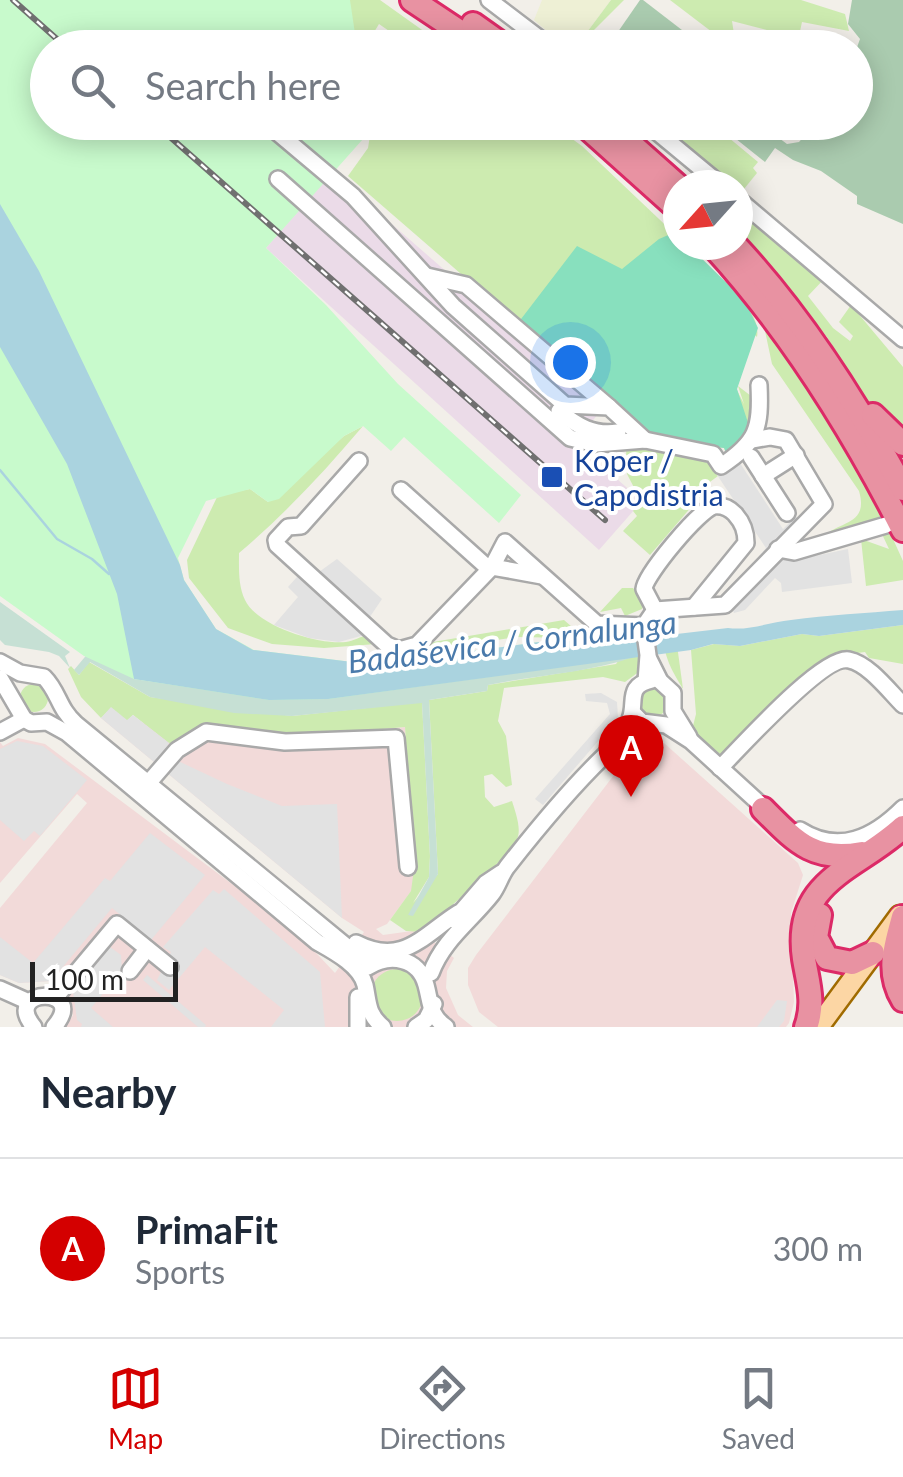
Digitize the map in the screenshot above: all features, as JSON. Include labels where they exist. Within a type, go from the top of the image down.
[{"type":"highway","points":[[412,0],[457,30]]},
{"type":"highway","points":[[436,0],[480,30]]},
{"type":"highway","points":[[601,140],[663,196]]},
{"type":"highway","points":[[626,140],[663,173]]},
{"type":"highway","points":[[724,260],[817,379],[894,528]]},
{"type":"highway","points":[[748,260],[791,311],[856,404],[903,488]]},
{"type":"highway","points":[[856,404],[903,444]]},
{"type":"highway","points":[[763,809],[799,843],[817,854],[844,856],[866,852]]},
{"type":"highway","points":[[806,1027],[811,998],[802,947],[806,914],[820,888],[903,827]]},
{"type":"highway","points":[[873,953],[852,963],[834,962],[818,945],[816,928],[822,911],[840,887],[903,841]]},
{"type":"highway","points":[[903,915],[892,966],[903,1000]]},
{"type":"main road","points":[[818,1027],[903,915]]},
{"type":"street","points":[[489,0],[528,30]]},
{"type":"street","points":[[286,140],[352,196],[454,306],[565,405],[608,407]]},
{"type":"street","points":[[667,140],[704,170]]},
{"type":"street","points":[[278,180],[570,438],[596,444],[638,434]]},
{"type":"street","points":[[753,212],[903,339]]},
{"type":"street","points":[[426,276],[466,285],[638,434]]},
{"type":"street","points":[[759,385],[758,429],[752,448],[763,476],[787,513]]},
{"type":"street","points":[[559,411],[577,425],[603,434],[638,434],[713,454],[721,466],[745,450],[786,440],[824,504],[725,605],[655,610]]},
{"type":"street","points":[[763,476],[796,455]]},
{"type":"street","points":[[359,461],[301,526],[288,527],[276,545],[387,645],[399,650],[416,645],[490,567],[505,542],[597,624],[645,632]]},
{"type":"street","points":[[401,490],[490,567],[544,577]]},
{"type":"street","points":[[655,610],[644,590],[649,573],[704,511],[718,506],[729,508],[740,520],[746,543],[694,607]]},
{"type":"street","points":[[778,549],[794,552],[894,528]]},
{"type":"street","points":[[655,610],[645,632],[653,681],[673,694],[673,711],[691,741],[763,809],[810,837],[843,842],[874,832],[903,808]]},
{"type":"street","points":[[0,658],[20,674],[44,677],[63,705],[189,815],[357,955],[376,962]]},
{"type":"street","points":[[0,658],[53,672],[63,687],[63,705],[47,722]]},
{"type":"street","points":[[720,768],[810,678],[835,660],[848,659],[862,666],[903,705]]},
{"type":"street","points":[[20,674],[3,692],[6,710],[102,765]]},
{"type":"street","points":[[653,681],[633,692],[630,702],[646,720],[691,741]]},
{"type":"street","points":[[63,705],[189,815]]},
{"type":"street","points":[[358,1027],[361,977],[376,962],[409,956],[444,934],[458,912],[504,870],[621,739],[646,720],[673,711]]},
{"type":"street","points":[[0,732],[20,721],[47,722],[68,733],[317,942],[353,982],[359,1002],[375,1027]]},
{"type":"street","points":[[151,780],[177,750],[206,732],[285,742],[396,738],[408,867]]},
{"type":"street","points":[[457,1027],[434,1004],[431,972],[439,955],[493,892],[504,870]]},
{"type":"street","points":[[55,998],[117,924],[170,968]]},
{"type":"street","points":[[331,930],[370,950],[409,956],[431,972]]},
{"type":"street","points":[[317,942],[335,952],[361,977],[368,1010],[384,1027]]},
{"type":"street","points":[[130,971],[148,949]]},
{"type":"street","points":[[409,956],[446,1027]]},
{"type":"street","points":[[0,989],[30,1002]]},
{"type":"street","points":[[34,1027],[26,1014],[30,1002],[44,994],[55,998],[61,1007],[58,1026]]},
{"type":"street","points":[[416,1027],[434,1004]]},
{"type":"shaded area","points":[[332,172],[603,408],[575,442],[642,501],[599,550],[266,248]]},
{"type":"shaded area","points":[[718,457],[728,471],[740,463],[783,529],[796,516],[812,530],[800,543],[805,558],[848,549],[852,583],[782,592],[781,583],[775,578],[745,610],[734,613],[725,595],[766,548],[709,463]]},
{"type":"shaded area","points":[[337,559],[382,599],[363,627],[368,634],[339,642],[309,638],[274,625],[298,597],[288,587],[297,577],[312,577]]},
{"type":"shaded area","points":[[601,693],[617,702],[618,718],[543,805],[535,799],[610,714],[607,703],[586,701],[585,694]]},
{"type":"shaded area","points":[[111,707],[127,720],[133,715],[169,743],[165,750],[176,760],[227,784],[282,806],[337,804],[342,918],[101,718]]},
{"type":"shaded area","points":[[101,718],[282,738],[405,727],[412,890],[387,924],[376,929],[383,935],[419,930],[454,958],[447,971],[446,988],[458,1015],[473,1027],[66,1027],[73,1015],[67,992],[51,981],[19,983],[0,975],[0,908],[87,803],[77,794],[0,883],[0,742],[3,746],[18,738],[45,744],[303,939],[335,973],[364,932],[342,918]]},
{"type":"shaded area","points":[[17,741],[43,746],[87,780],[40,836],[34,831],[24,841],[0,820],[0,749]]},
{"type":"shaded area","points":[[664,743],[798,863],[803,875],[791,913],[794,1002],[789,1023],[786,1027],[498,1027],[479,1012],[468,985],[468,968],[637,745]]},
{"type":"shaded area","points":[[150,833],[205,875],[151,940],[112,908],[51,981],[19,983],[0,975],[0,937],[33,963],[105,878],[110,881]]},
{"type":"shaded area","points":[[224,889],[320,972],[325,1027],[271,1027],[284,1010],[205,947],[169,990],[157,980],[171,952],[163,947],[213,890],[219,894]]},
{"type":"shaded area","points":[[110,947],[121,955],[122,971],[91,1008],[113,1027],[81,1027],[73,992]]},
{"type":"shaded area","points":[[147,975],[205,1027],[198,1027],[143,980]]},
{"type":"shaded area","points":[[777,1000],[787,1001],[784,1021],[779,1027],[757,1027]]},
{"type":"green space","points":[[0,0],[350,0],[354,30],[30,30],[30,140],[362,140],[266,248],[326,305],[398,384],[521,495],[499,523],[404,437],[391,451],[363,426],[344,436],[279,499],[268,502],[250,489],[206,501],[178,558],[184,580],[216,629],[254,650],[385,666],[411,665],[437,656],[539,642],[634,639],[634,657],[328,699],[269,700],[134,679],[84,656],[0,596]]},
{"type":"green space","points":[[293,0],[380,0],[422,30],[388,30],[379,24],[375,30],[334,30]]},
{"type":"green space","points":[[542,0],[611,0],[589,30],[545,30],[534,20]]},
{"type":"green space","points":[[611,0],[624,0],[594,30],[589,30]]},
{"type":"green space","points":[[643,0],[682,30],[619,30]]},
{"type":"green space","points":[[670,0],[801,0],[845,14],[849,30],[802,22],[800,30],[767,30],[732,21],[733,30],[709,30]]},
{"type":"green space","points":[[852,0],[903,0],[903,224],[857,204],[857,196],[821,171],[775,148],[765,162],[737,140],[782,140],[787,144],[801,140],[873,140],[873,30],[853,30],[848,24]]},
{"type":"green space","points":[[369,140],[574,140],[663,223],[663,260],[671,260],[744,404],[738,386],[755,399],[756,424],[728,457],[724,448],[668,441],[618,410],[348,176]]},
{"type":"green space","points":[[681,140],[731,140],[758,162],[753,168],[757,173],[753,178],[753,170],[716,170]]},
{"type":"green space","points":[[753,219],[825,278],[808,296],[833,328],[850,341],[853,336],[839,322],[851,305],[903,367],[903,438],[872,410],[827,337],[753,249]]},
{"type":"green space","points":[[663,237],[663,260],[703,260],[745,301],[758,328],[737,389],[752,435],[728,457],[724,448],[668,441],[652,435],[518,323],[577,246],[622,269]]},
{"type":"green space","points":[[677,260],[697,260],[741,298],[751,311],[757,337]]},
{"type":"green space","points":[[761,312],[845,445],[882,518],[824,536],[857,516],[859,491],[772,364]]},
{"type":"green space","points":[[363,426],[304,492],[239,553],[243,595],[262,618],[305,637],[334,642],[368,634],[377,642],[427,643],[564,620],[579,633],[586,626],[599,633],[638,633],[640,671],[625,682],[603,677],[504,688],[498,721],[506,736],[512,785],[506,787],[492,774],[484,776],[485,797],[494,807],[512,801],[517,839],[488,872],[422,932],[406,931],[390,920],[411,891],[414,869],[405,727],[282,738],[213,727],[176,745],[133,715],[127,721],[111,708],[101,718],[81,697],[68,669],[71,666],[79,675],[89,662],[150,697],[292,716],[422,702],[430,856],[429,877],[413,903],[438,874],[429,700],[487,691],[488,685],[616,664],[634,639],[516,637],[470,644],[405,662],[383,659],[376,644],[324,648],[272,644],[228,628],[189,578],[187,560],[218,495],[250,489],[268,502],[344,436]]},
{"type":"green space","points":[[626,448],[703,455],[700,460],[709,463],[718,476],[703,487],[705,491],[650,555],[623,531],[637,516],[633,511],[641,501],[627,474]]},
{"type":"green space","points":[[888,528],[903,561],[903,580],[866,586],[861,539],[889,549],[881,532]]},
{"type":"green space","points":[[622,588],[633,588],[644,602],[642,609],[625,616],[621,608],[600,612]]},
{"type":"green space","points":[[0,602],[70,652],[65,656],[70,668],[49,652],[5,645],[0,640]]},
{"type":"green space","points":[[664,618],[674,623],[683,689],[664,647]]},
{"type":"green space","points":[[903,625],[903,664],[869,658],[865,652],[827,657],[723,754],[714,753],[692,730],[696,714],[691,650],[714,644],[740,646],[802,634],[819,636]]},
{"type":"green space","points":[[94,646],[134,679],[269,699],[634,657],[488,685],[487,691],[429,700],[438,874],[413,916],[408,915],[429,877],[430,856],[422,703],[292,716],[234,713],[150,697],[90,662],[79,675],[74,670]]},
{"type":"green space","points":[[34,684],[44,688],[48,698],[44,708],[34,712],[24,708],[20,698],[24,688]]},
{"type":"green space","points":[[653,689],[663,693],[667,703],[663,713],[653,717],[643,713],[639,703],[643,693]]},
{"type":"green space","points":[[397,969],[415,977],[423,995],[415,1013],[397,1021],[379,1013],[371,995],[379,977]]},
{"type":"water","points":[[0,204],[39,271],[184,580],[216,629],[253,650],[385,666],[411,665],[437,656],[539,642],[634,639],[847,614],[903,610],[903,625],[819,636],[802,634],[740,646],[713,644],[328,699],[269,700],[134,679],[117,594],[67,464],[0,347]]},
{"type":"waterway","points":[[0,470],[57,539],[109,574]]},
{"type":"railway","points":[[13,0],[47,30]]},
{"type":"railway","points":[[173,140],[605,520]]},
{"type":"place","name":"Koper / Capodistria","points":[[552,477]]},
{"type":"place","name":"PrimaFit","points":[[631,797]]},
{"type":"water label","name":"Badaševica / Cornalunga","points":[[512,641]]}]
